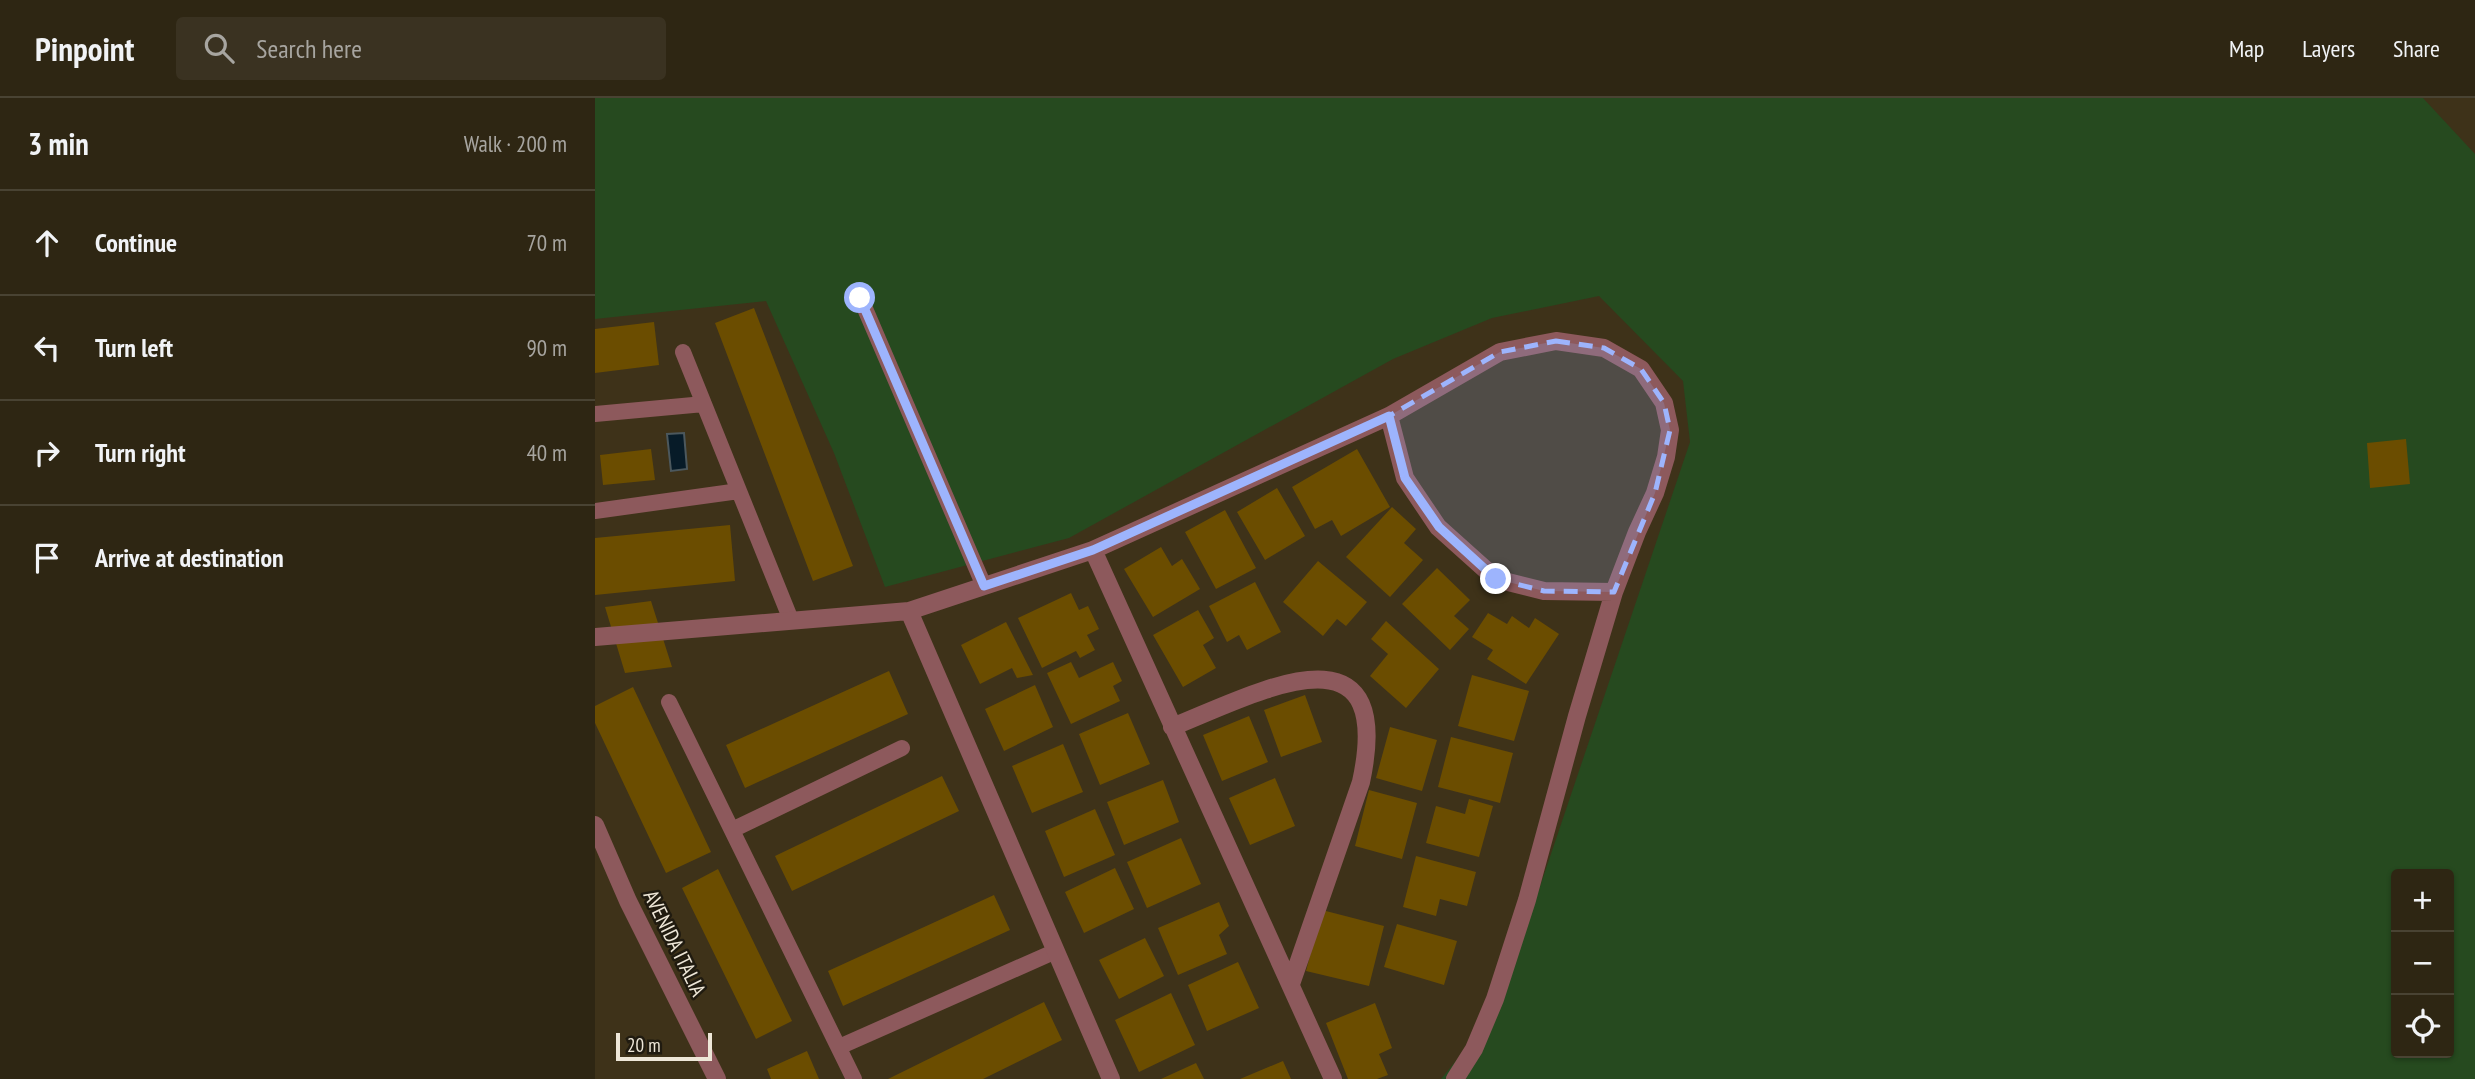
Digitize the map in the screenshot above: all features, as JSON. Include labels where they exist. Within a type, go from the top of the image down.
[{"type":"street","points":[[595,637],[909,611],[1093,550],[1389,416],[1500,352],[1556,341],[1604,348],[1641,369],[1664,403],[1670,430],[1667,457],[1655,494],[1613,592],[1527,900],[1495,999],[1474,1049],[1455,1079]]},
{"type":"street","points":[[1389,416],[1405,478],[1439,527],[1496,579],[1544,591],[1613,592]]},
{"type":"street","points":[[1093,550],[1333,1079]]},
{"type":"street","points":[[909,611],[1111,1079]]},
{"type":"street","points":[[1172,727],[1281,684],[1323,678],[1343,684],[1356,696],[1364,711],[1367,751],[1361,782],[1291,984]]},
{"type":"street","name":"AVENIDA ITALIA","points":[[595,825],[628,901],[717,1079]]},
{"type":"lane","points":[[860,298],[984,586]]},
{"type":"lane","points":[[684,352],[791,620]]},
{"type":"lane","points":[[595,414],[704,404]]},
{"type":"lane","points":[[595,511],[739,491]]},
{"type":"lane","points":[[669,702],[854,1079]]},
{"type":"lane","points":[[732,830],[902,748]]},
{"type":"lane","points":[[839,1047],[1056,951]]},
{"type":"highlighted area","points":[[1556,341],[1604,348],[1641,369],[1664,403],[1670,430],[1655,493],[1614,592],[1544,591],[1496,579],[1438,527],[1405,478],[1389,416],[1500,352]]},
{"type":"green space","points":[[595,98],[2423,98],[2475,154],[2475,1079],[1441,1079],[1499,1008],[1690,442],[1683,381],[1599,296],[1492,318],[1393,359],[1069,538],[885,587],[834,453],[766,301],[595,319]]},
{"type":"water","points":[[684,433],[687,469],[671,471],[667,434]]},
{"type":"building","points":[[754,308],[853,566],[813,581],[715,323]]},
{"type":"building","points":[[654,322],[659,365],[595,373],[595,329]]},
{"type":"building","points":[[2406,439],[2410,484],[2370,488],[2367,443]]},
{"type":"building","points":[[651,449],[655,480],[603,485],[600,455]]},
{"type":"building","points":[[1357,449],[1390,507],[1341,536],[1332,520],[1315,529],[1292,487]]},
{"type":"building","points":[[1277,488],[1305,536],[1265,560],[1237,512]]},
{"type":"building","points":[[1392,507],[1416,529],[1404,543],[1423,560],[1390,597],[1346,557]]},
{"type":"building","points":[[1225,510],[1256,568],[1216,589],[1185,532]]},
{"type":"building","points":[[730,525],[735,581],[595,595],[595,538]]},
{"type":"building","points":[[1161,547],[1172,566],[1182,559],[1200,589],[1153,617],[1124,569]]},
{"type":"building","points":[[1318,561],[1367,602],[1346,626],[1337,619],[1323,636],[1283,602]]},
{"type":"building","points":[[1437,568],[1470,600],[1454,616],[1469,629],[1450,650],[1402,604]]},
{"type":"building","points":[[1255,582],[1281,632],[1247,650],[1239,635],[1227,642],[1209,606]]},
{"type":"building","points":[[1071,593],[1079,610],[1088,606],[1099,629],[1087,635],[1095,650],[1080,658],[1076,651],[1042,668],[1018,618]]},
{"type":"building","points":[[651,601],[672,667],[625,673],[605,607]]},
{"type":"building","points":[[1198,610],[1214,638],[1203,645],[1216,668],[1183,687],[1153,635]]},
{"type":"building","points":[[1488,613],[1507,624],[1512,616],[1529,628],[1535,618],[1559,634],[1526,684],[1487,659],[1493,650],[1472,637]]},
{"type":"building","points":[[1386,621],[1439,669],[1406,708],[1370,676],[1388,654],[1371,639]]},
{"type":"building","points":[[1006,622],[1033,675],[1017,678],[1012,668],[980,684],[961,645]]},
{"type":"building","points":[[1071,662],[1079,678],[1113,662],[1122,681],[1113,686],[1120,701],[1071,724],[1047,673]]},
{"type":"building","points":[[889,671],[908,714],[745,788],[726,745]]},
{"type":"building","points":[[1472,675],[1529,691],[1514,741],[1458,726]]},
{"type":"building","points":[[1035,685],[1053,727],[1004,751],[985,709]]},
{"type":"building","points":[[633,687],[711,852],[666,873],[595,723],[595,706]]},
{"type":"building","points":[[1305,695],[1322,742],[1281,757],[1264,710]]},
{"type":"building","points":[[1128,713],[1150,764],[1100,785],[1079,734]]},
{"type":"building","points":[[1249,716],[1268,762],[1222,781],[1203,735]]},
{"type":"building","points":[[1390,727],[1437,740],[1422,791],[1376,778]]},
{"type":"building","points":[[1451,737],[1513,753],[1500,803],[1438,787]]},
{"type":"building","points":[[1063,744],[1083,792],[1032,813],[1012,766]]},
{"type":"building","points":[[942,776],[959,811],[792,891],[775,856]]},
{"type":"building","points":[[1275,778],[1295,826],[1250,845],[1229,798]]},
{"type":"building","points":[[1163,780],[1179,822],[1124,845],[1107,802]]},
{"type":"building","points":[[1369,790],[1417,803],[1402,859],[1355,846]]},
{"type":"building","points":[[1469,799],[1493,806],[1479,857],[1426,843],[1436,806],[1465,814]]},
{"type":"building","points":[[1095,809],[1115,855],[1064,877],[1045,831]]},
{"type":"building","points":[[1181,838],[1201,884],[1147,908],[1127,862]]},
{"type":"building","points":[[1416,856],[1476,872],[1467,906],[1440,899],[1436,916],[1403,907]]},
{"type":"building","points":[[1115,868],[1134,909],[1084,933],[1065,892]]},
{"type":"building","points":[[718,869],[792,1021],[756,1039],[682,888]]},
{"type":"building","points":[[994,895],[1010,930],[843,1006],[828,971]]},
{"type":"building","points":[[1219,902],[1229,926],[1219,935],[1227,954],[1178,975],[1158,928]]},
{"type":"building","points":[[1322,910],[1384,926],[1369,986],[1306,971]]},
{"type":"building","points":[[1397,924],[1457,941],[1444,985],[1384,967]]},
{"type":"building","points":[[1145,938],[1164,976],[1119,999],[1099,960]]},
{"type":"building","points":[[1238,962],[1259,1008],[1207,1031],[1188,985]]},
{"type":"building","points":[[1171,993],[1195,1045],[1139,1072],[1115,1020]]},
{"type":"building","points":[[1044,1002],[1062,1040],[983,1079],[888,1079]]},
{"type":"building","points":[[1375,1003],[1392,1048],[1379,1054],[1388,1075],[1377,1079],[1348,1079],[1326,1023]]},
{"type":"building","points":[[807,1051],[819,1079],[771,1079],[767,1069]]},
{"type":"building","points":[[1283,1061],[1291,1079],[1240,1079]]},
{"type":"building","points":[[1196,1063],[1204,1079],[1161,1079]]},
{"type":"route","points":[[860,298],[984,586],[1093,550],[1389,416],[1405,478],[1439,527],[1496,579]]}]
